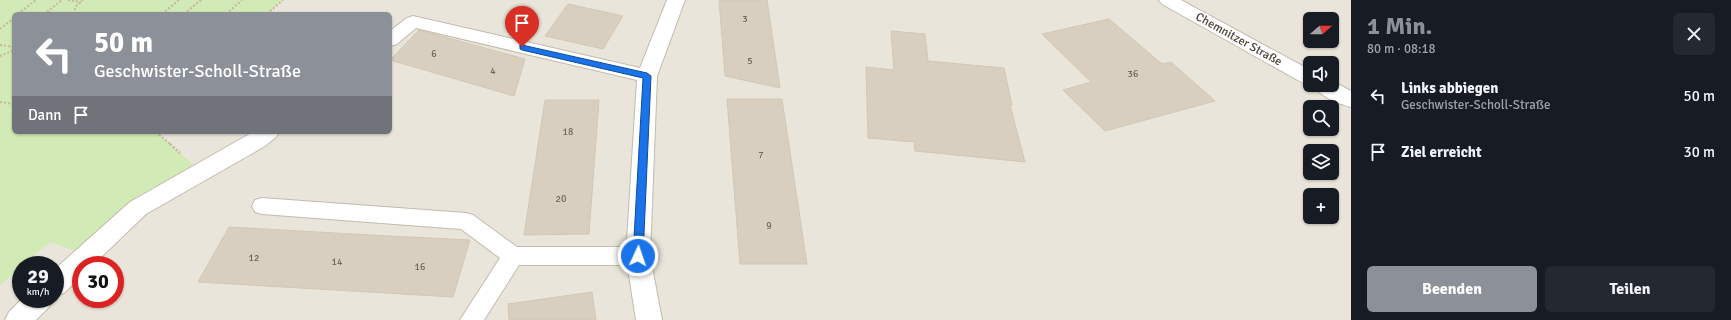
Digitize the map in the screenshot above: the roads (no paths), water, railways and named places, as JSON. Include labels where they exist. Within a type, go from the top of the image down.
[{"type":"street","points":[[649,320],[638,256],[647,76],[676,0]]},
{"type":"street","name":"Chemnitzer Straße","points":[[1168,0],[1303,74]]},
{"type":"street","points":[[392,38],[413,22],[647,76]]},
{"type":"street","points":[[1336,92],[1351,100]]},
{"type":"street","points":[[64,277],[138,208],[265,134]]},
{"type":"street","points":[[18,320],[31,308]]},
{"type":"lane","points":[[262,206],[466,221],[513,256],[638,256]]},
{"type":"lane","points":[[471,320],[513,256]]}]
